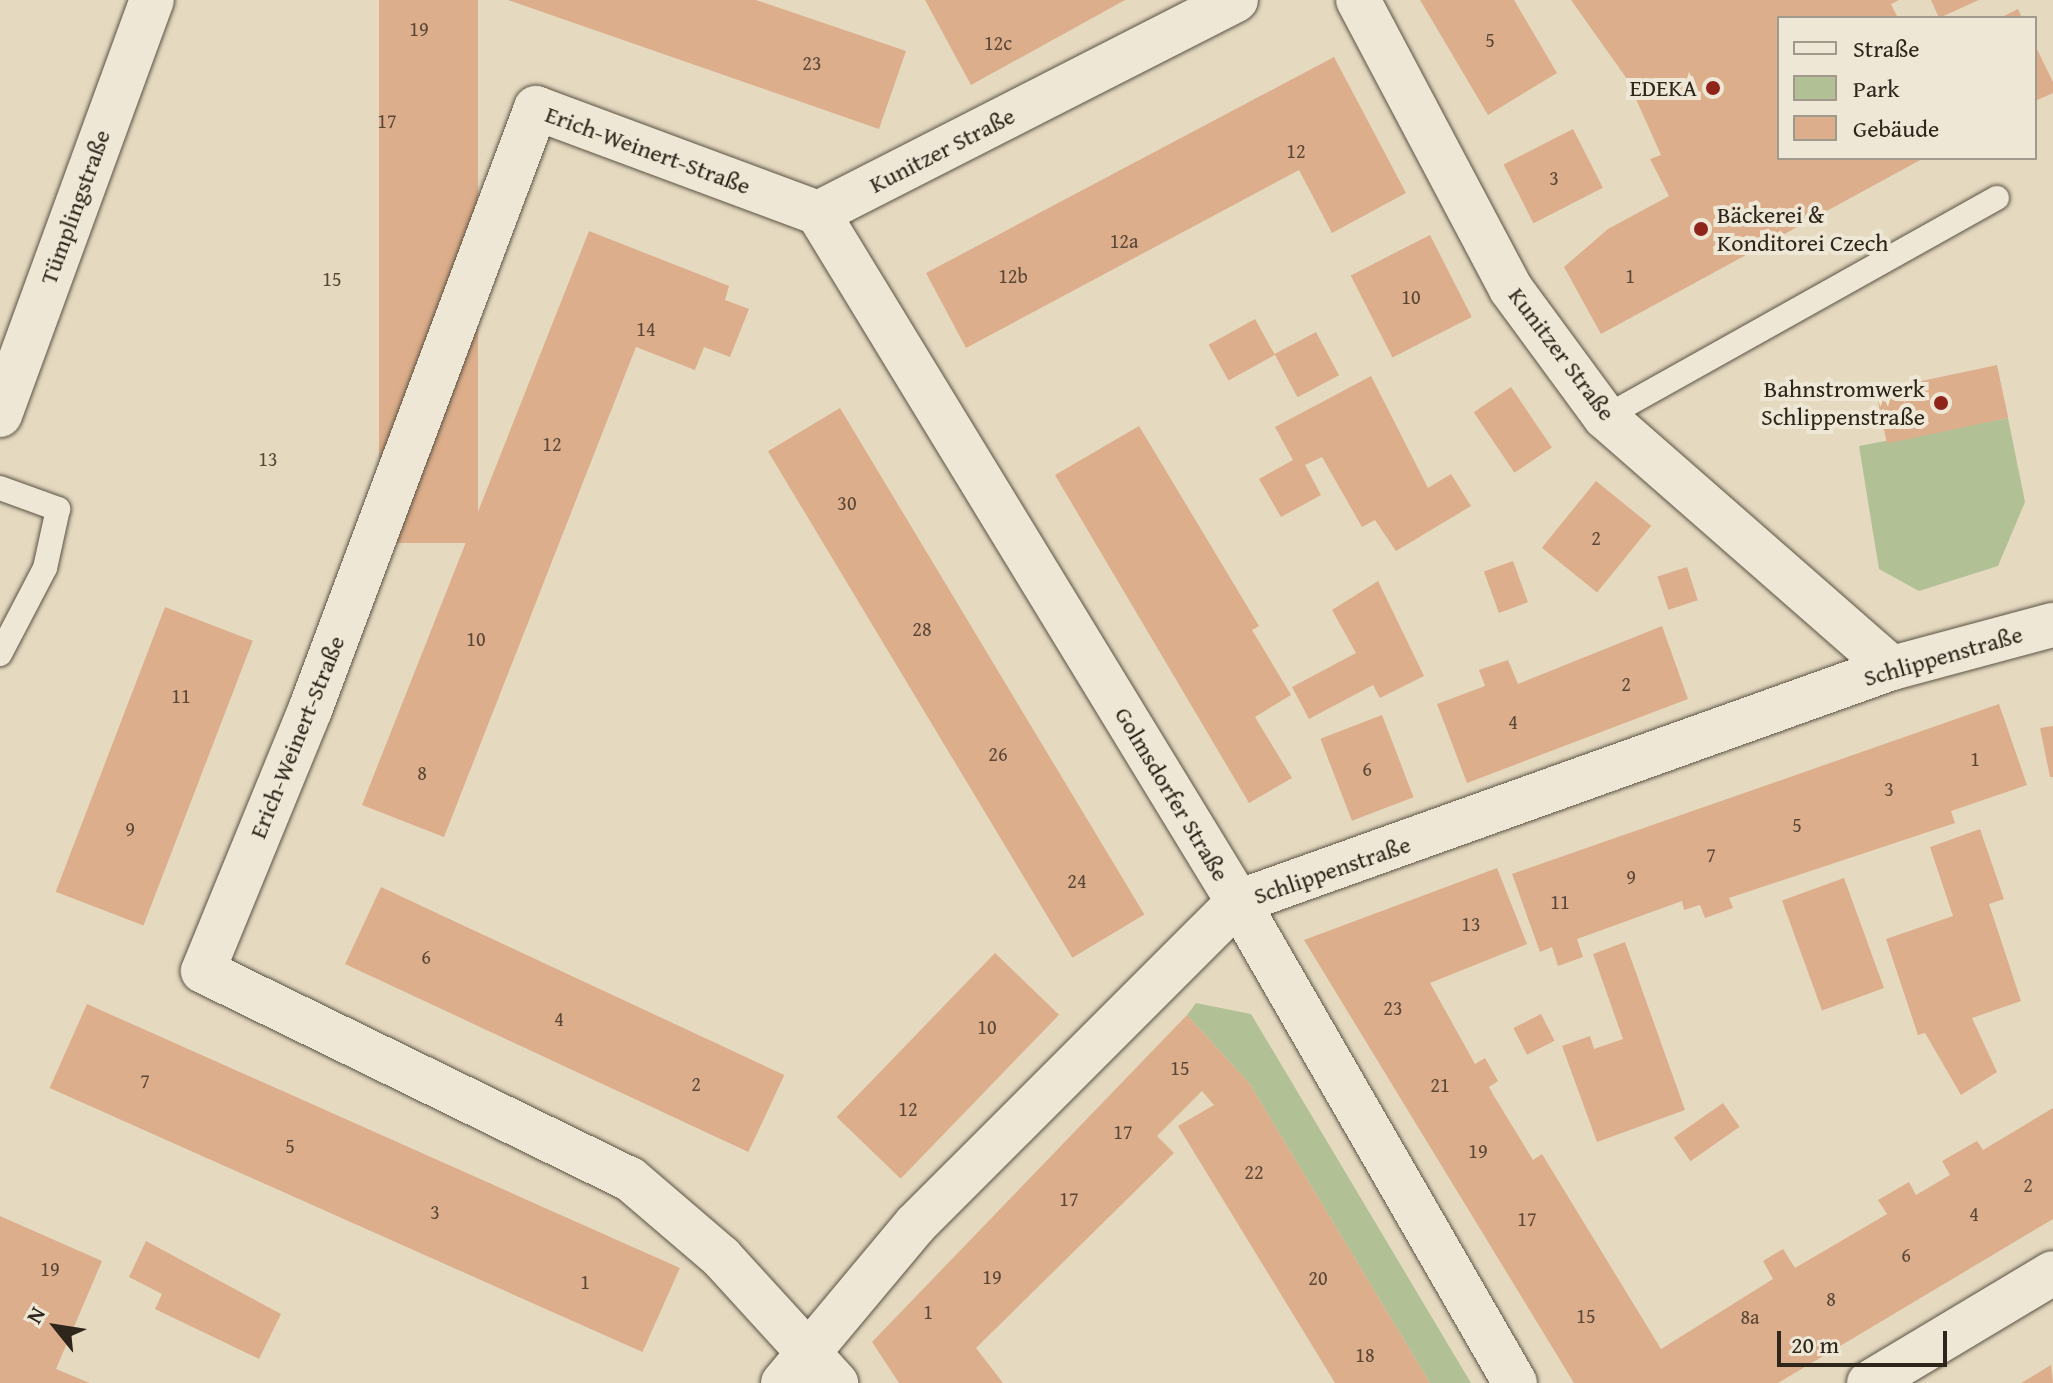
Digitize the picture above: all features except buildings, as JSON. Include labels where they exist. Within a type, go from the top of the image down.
[{"type":"street","name":"Tümplingstraße","points":[[0,415],[152,0]]},
{"type":"street","name":"Kunitzer Straße","points":[[818,213],[1236,0]]},
{"type":"street","name":"Kunitzer Straße","points":[[1358,0],[1511,289],[1605,417],[1892,668]]},
{"type":"street","name":"Erich-Weinert-Straße","points":[[810,1347],[630,1179],[203,971],[310,710],[536,108],[818,213]]},
{"type":"street","name":"Golmsdorfer Straße","points":[[818,213],[1238,902],[1515,1383]]},
{"type":"street","name":"Schlippenstraße","points":[[783,1383],[916,1224],[1238,902],[1892,668],[2053,625]]},
{"type":"street","points":[[1869,1383],[2053,1273]]},
{"type":"street","points":[[810,1347],[836,1383]]},
{"type":"lane","points":[[1605,417],[1997,198]]},
{"type":"lane","points":[[0,488],[58,509],[45,568],[0,654]]},
{"type":"green space","points":[[2008,418],[2025,502],[1998,566],[1919,591],[1879,569],[1859,446]]},
{"type":"green space","points":[[1196,1003],[1251,1014],[1471,1383],[1430,1383],[1249,1083],[1187,1015]]},
{"type":"place","name":"EDEKA","points":[[1713,88]]},
{"type":"place","name":"Bäckerei & Konditorei Czech","points":[[1701,229]]},
{"type":"place","name":"Bahnstromwerk Schlippenstraße","points":[[1941,403]]}]
